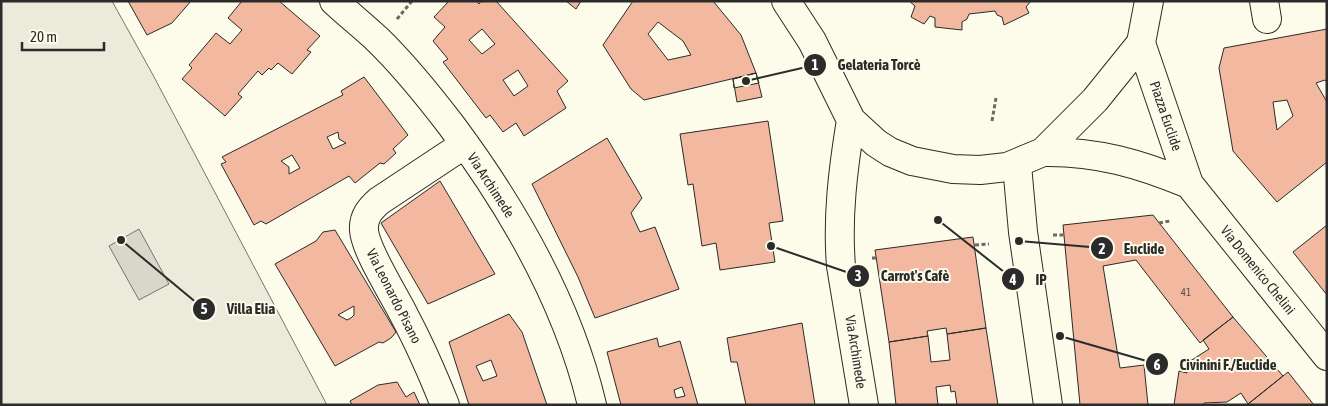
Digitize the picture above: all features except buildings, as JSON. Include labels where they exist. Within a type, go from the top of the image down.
[{"type":"street","name":"Via Archimede","points":[[334,1],[378,40],[406,70],[466,144],[523,235],[543,274],[578,353],[592,405]]},
{"type":"street","points":[[786,1],[812,41],[851,120],[876,143],[890,152],[912,161],[953,169],[980,170],[1017,165],[1043,152],[1095,100],[1141,43],[1149,1]]},
{"type":"street","name":"Piazza Euclide","points":[[1141,43],[1189,184]]},
{"type":"street","name":"Via Archimede","points":[[851,120],[842,180],[839,217],[840,247],[864,405]]},
{"type":"street","name":"Via Leonardo Pisano","points":[[444,405],[413,332],[367,245],[364,220],[368,212],[379,200],[466,144]]},
{"type":"street","points":[[1043,152],[1069,151],[1114,158],[1189,184]]},
{"type":"street","points":[[1017,165],[1023,232],[1048,405]]},
{"type":"street","name":"Via Domenico Chelini","points":[[1189,184],[1327,356]]},
{"type":"path","points":[[391,25],[412,1]]},
{"type":"path","points":[[992,122],[996,98]]},
{"type":"path","points":[[1159,223],[1170,221]]},
{"type":"path","points":[[1053,236],[1064,235]]},
{"type":"path","points":[[975,245],[989,244]]},
{"type":"shaded area","points":[[1,1],[112,1],[327,405],[1,405]]},
{"type":"shaded area","points":[[139,229],[169,284],[139,300],[109,246]]},
{"type":"place","name":"Gelateria Torcè","points":[[746,81]]},
{"type":"place","name":"IP","points":[[938,220]]},
{"type":"place","name":"Villa Elia","points":[[121,240]]},
{"type":"place","name":"Euclide","points":[[1019,241]]},
{"type":"place","name":"Carrot's Cafè","points":[[771,246]]},
{"type":"place","name":"Civinini F./Euclide","points":[[1060,336]]}]
